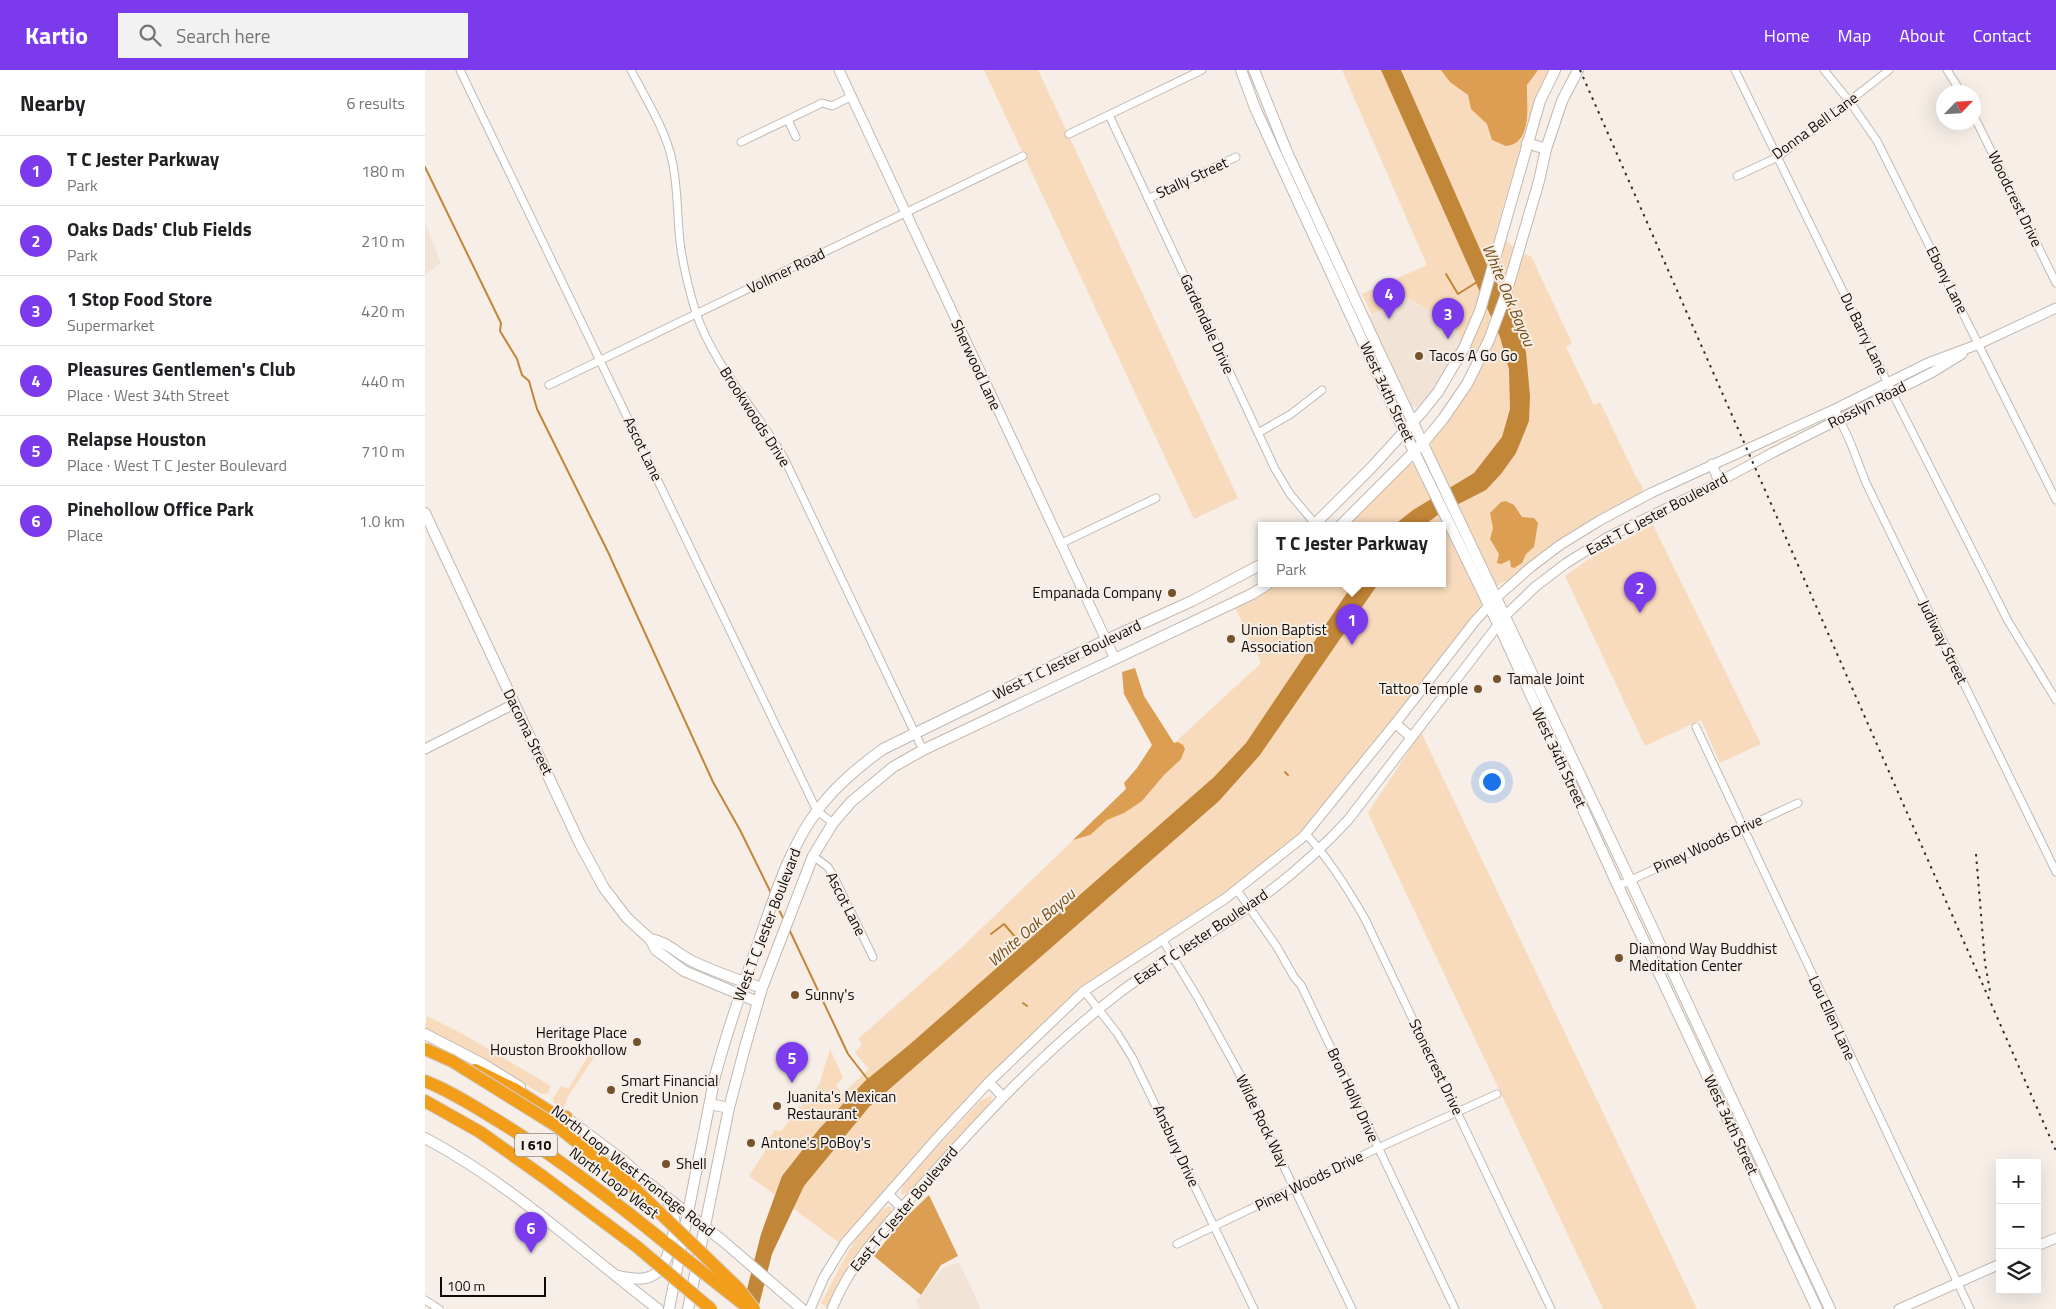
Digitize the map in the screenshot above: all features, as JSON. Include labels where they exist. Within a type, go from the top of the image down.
[{"type":"highway","points":[[425,1049],[452,1061],[558,1127],[632,1186],[738,1288],[754,1309]]},
{"type":"highway","points":[[425,1053],[461,1064],[516,1090],[555,1115],[566,1117]]},
{"type":"highway","name":"North Loop West","points":[[425,1081],[447,1090],[526,1137],[580,1175],[749,1309]]},
{"type":"highway","name":"I 610","points":[[425,1101],[480,1132],[545,1178],[635,1246],[711,1309]]},
{"type":"main road","name":"West 34th Street","points":[[1241,70],[1255,108],[1404,431],[1505,616],[1829,1309]]},
{"type":"main road","name":"West 34th Street","points":[[1254,70],[1287,152],[1435,468],[1488,606],[1817,1309]]},
{"type":"main road","points":[[1319,522],[1413,422],[1438,392],[1464,348],[1480,311],[1539,101],[1555,70]]},
{"type":"main road","points":[[1344,522],[1415,452],[1443,420],[1467,384],[1489,340],[1505,297],[1539,181],[1545,149],[1562,101],[1578,70]]},
{"type":"main road","points":[[1527,143],[1545,149]]},
{"type":"main road","points":[[1464,348],[1481,356]]},
{"type":"main road","name":"Dacoma Street","points":[[425,513],[592,869],[616,904],[650,939],[656,950],[684,971],[758,1002]]},
{"type":"main road","name":"West T C Jester Boulevard","points":[[669,1309],[689,1216],[709,1104],[725,1038],[792,851],[817,811],[835,788],[858,767],[883,749],[914,732],[1192,601],[1258,566]]},
{"type":"main road","name":"West T C Jester Boulevard","points":[[689,1309],[729,1108],[762,988],[782,942],[793,906],[813,856],[833,823],[864,790],[893,767],[923,750],[1263,587]]},
{"type":"main road","points":[[1548,733],[1559,729]]},
{"type":"main road","name":"Dacoma Street","points":[[650,939],[662,941],[689,960],[762,988]]},
{"type":"main road","points":[[1658,971],[1670,966]]},
{"type":"main road","name":"North Loop West Frontage Road","points":[[425,1034],[490,1068],[566,1117],[624,1161],[665,1197],[723,1241],[804,1308]]},
{"type":"main road","points":[[1697,1053],[1707,1047]]},
{"type":"main road","points":[[709,1104],[729,1108]]},
{"type":"main road","points":[[425,1138],[479,1171],[517,1198],[658,1309]]},
{"type":"main road","points":[[616,1276],[640,1279],[655,1274],[664,1266],[673,1235],[674,1217],[665,1197]]},
{"type":"street","name":"Ascot Lane","points":[[459,70],[817,811],[833,823]]},
{"type":"street","name":"Brookwoods Drive","points":[[631,70],[659,126],[672,158],[676,182],[680,242],[687,282],[697,314],[730,380],[772,437],[784,458],[923,750]]},
{"type":"street","name":"Sherwood Lane","points":[[839,70],[1115,659]]},
{"type":"street","points":[[1069,134],[1109,115],[1186,73],[1202,70]]},
{"type":"street","name":"Du Barry Lane","points":[[1735,70],[1888,383],[2008,620],[2056,700]]},
{"type":"street","name":"Ebony Lane","points":[[1824,70],[1850,102],[1877,141],[2056,500]]},
{"type":"street","name":"Donna Bell Lane","points":[[1737,176],[1778,157],[1889,70]]},
{"type":"street","points":[[1947,70],[1957,85]]},
{"type":"street","points":[[741,142],[821,103],[832,106],[852,96]]},
{"type":"street","name":"Gardendale Drive","points":[[1109,115],[1258,433],[1290,494],[1312,522]]},
{"type":"street","points":[[788,120],[796,138]]},
{"type":"street","name":"Woodcrest Drive","points":[[1981,130],[2056,284]]},
{"type":"street","name":"Vollmer Road","points":[[549,385],[1023,156]]},
{"type":"street","name":"Stally Street","points":[[1148,198],[1236,157]]},
{"type":"street","name":"Rosslyn Road","points":[[1746,448],[1928,363],[1979,344],[2056,308]]},
{"type":"street","name":"Rosslyn Road","points":[[1753,464],[1933,372],[1979,344]]},
{"type":"street","points":[[1258,433],[1291,414],[1322,390]]},
{"type":"street","name":"Judiway Street","points":[[1835,408],[1865,483],[2056,872]]},
{"type":"street","name":"East T C Jester Boulevard","points":[[804,1308],[839,1252],[938,1137],[989,1082],[1085,991],[1237,890],[1305,834],[1396,724],[1496,598],[1550,553],[1599,521],[1651,492],[1746,448]]},
{"type":"street","points":[[1712,464],[1719,482]]},
{"type":"street","name":"East T C Jester Boulevard","points":[[832,1309],[843,1286],[862,1255],[902,1208],[1003,1097],[1059,1044],[1098,1009],[1173,956],[1249,906],[1320,850],[1348,820],[1505,616],[1535,587],[1565,564],[1608,537],[1753,464]]},
{"type":"street","points":[[1060,544],[1156,498]]},
{"type":"street","points":[[1599,521],[1608,537]]},
{"type":"street","points":[[425,749],[514,704]]},
{"type":"street","points":[[1396,724],[1411,737]]},
{"type":"street","name":"Lou Ellen Lane","points":[[1696,727],[1970,1309]]},
{"type":"street","name":"Piney Woods Drive","points":[[1618,886],[1742,827],[1798,803]]},
{"type":"street","name":"Stonecrest Drive","points":[[1305,834],[1320,850],[1347,887],[1365,920],[1458,1111],[1551,1309]]},
{"type":"street","name":"Ascot Lane","points":[[813,856],[829,867],[873,957]]},
{"type":"street","name":"Bron Holly Drive","points":[[1237,890],[1301,985],[1455,1309]]},
{"type":"street","name":"Wilde Rock Way","points":[[1162,939],[1239,1073],[1351,1309]]},
{"type":"street","name":"Ansbury Drive","points":[[1085,991],[1132,1057],[1254,1309]]},
{"type":"street","points":[[989,1082],[1003,1097]]},
{"type":"street","name":"Piney Woods Drive","points":[[1177,1244],[1378,1148],[1497,1094]]},
{"type":"street","points":[[888,1194],[902,1208]]},
{"type":"street","points":[[2041,1244],[2056,1238]]},
{"type":"street","points":[[1899,1309],[1996,1266]]},
{"type":"street","points":[[425,1300],[439,1309]]},
{"type":"shaded area","points":[[984,70],[1038,70],[1238,498],[1194,519]]},
{"type":"shaded area","points":[[1342,70],[1550,70],[1530,116],[1496,231],[1522,255],[1531,256],[1572,343],[1566,347],[1594,405],[1600,402],[1642,486],[1641,495],[1581,526],[1541,554],[1509,580],[1501,583],[1481,601],[1481,607],[1310,825],[1256,872],[1073,1000],[841,1244],[749,1176],[765,1151],[770,1136],[774,1130],[781,1131],[819,1085],[830,1049],[843,1078],[836,1085],[842,1094],[869,1069],[855,1053],[862,1044],[858,1039],[962,947],[1169,748],[1261,663],[1235,607],[1272,587],[1446,587],[1446,522],[1351,522],[1407,465],[1416,465],[1431,447],[1431,441],[1476,376],[1454,325],[1406,297],[1372,315],[1362,294],[1427,265]]},
{"type":"shaded area","points":[[1381,70],[1401,70],[1486,263],[1514,315],[1526,352],[1530,396],[1529,421],[1516,453],[1501,474],[1486,490],[1439,514],[1428,522],[1398,522],[1413,510],[1474,473],[1502,437],[1510,409],[1509,369],[1500,337]]},
{"type":"shaded area","points":[[1441,70],[1538,70],[1527,85],[1527,121],[1521,138],[1515,143],[1506,146],[1492,140],[1487,124],[1471,109],[1468,95],[1450,82]]},
{"type":"shaded area","points":[[425,223],[441,263],[425,275]]},
{"type":"shaded area","points":[[1406,298],[1454,325],[1462,344],[1440,382],[1422,407],[1419,408],[1412,406],[1369,317]]},
{"type":"shaded area","points":[[1506,501],[1514,505],[1522,517],[1534,518],[1538,523],[1534,547],[1526,554],[1522,563],[1514,568],[1511,567],[1510,560],[1501,564],[1497,563],[1499,554],[1490,539],[1493,528],[1490,513],[1501,502]]},
{"type":"shaded area","points":[[1653,525],[1761,744],[1720,763],[1701,720],[1645,746],[1565,576],[1589,559]]},
{"type":"shaded area","points":[[1351,587],[1376,587],[1260,755],[1219,801],[869,1107],[804,1186],[772,1254],[758,1309],[742,1309],[761,1234],[782,1176],[819,1129],[865,1081],[909,1045],[1214,777],[1246,743]]},
{"type":"shaded area","points":[[1135,668],[1144,696],[1174,743],[1178,742],[1185,749],[1181,759],[1164,775],[1142,801],[1124,813],[1107,820],[1090,835],[1073,840],[1126,789],[1124,783],[1137,768],[1152,745],[1124,694],[1122,672]]},
{"type":"shaded area","points":[[1421,732],[1697,1309],[1603,1309],[1368,813]]},
{"type":"shaded area","points":[[427,1016],[463,1034],[551,1086],[547,1094],[541,1094],[492,1064],[428,1030],[425,1028]]},
{"type":"shaded area","points":[[590,1053],[595,1056],[567,1098],[566,1104],[563,1107],[554,1103],[553,1098],[561,1086],[568,1089]]},
{"type":"shaded area","points":[[992,1095],[991,1103],[911,1191],[902,1195],[903,1185],[912,1174],[980,1101]]},
{"type":"shaded area","points":[[929,1195],[958,1256],[941,1265],[921,1295],[874,1256],[900,1223]]},
{"type":"shaded area","points":[[887,1207],[892,1207],[889,1219],[847,1270],[828,1308],[821,1303],[849,1250],[866,1225]]},
{"type":"shaded area","points":[[959,1262],[981,1309],[920,1309],[916,1301],[943,1268]]},
{"type":"waterway","points":[[425,167],[501,323],[500,331],[517,359],[522,375],[529,381],[537,409],[608,552],[713,782],[740,830],[771,893]]},
{"type":"waterway","points":[[1446,274],[1458,294],[1477,282]]},
{"type":"waterway","points":[[1285,772],[1288,775]]},
{"type":"waterway","points":[[776,904],[784,920]]},
{"type":"waterway","name":"White Oak Bayou","points":[[991,934],[1004,924],[1023,946]]},
{"type":"waterway","points":[[789,929],[848,1054],[869,1081]]},
{"type":"waterway","points":[[1023,1003],[1027,1006]]},
{"type":"railway","points":[[1580,70],[2056,1151]]},
{"type":"railway","points":[[1976,854],[1985,963],[1990,991]]},
{"type":"place","name":"Pleasures Gentlemen's Club","points":[[1389,319]]},
{"type":"place","name":"1 Stop Food Store","points":[[1448,339]]},
{"type":"place","name":"Tacos A Go Go","points":[[1419,356]]},
{"type":"place","name":"Empanada Company","points":[[1172,593]]},
{"type":"place","name":"Oaks Dads' Club Fields","points":[[1640,613]]},
{"type":"place","name":"Union Baptist Association","points":[[1231,639]]},
{"type":"place","name":"T C Jester Parkway","points":[[1352,645]]},
{"type":"place","name":"Tamale Joint","points":[[1497,679]]},
{"type":"place","name":"Tattoo Temple","points":[[1478,689]]},
{"type":"place","name":"Diamond Way Buddhist Meditation Center","points":[[1619,958]]},
{"type":"place","name":"Sunny's","points":[[795,995]]},
{"type":"place","name":"Heritage Place Houston Brookhollow","points":[[637,1042]]},
{"type":"place","name":"Relapse Houston","points":[[792,1083]]},
{"type":"place","name":"Smart Financial Credit Union","points":[[611,1090]]},
{"type":"place","name":"Juanita's Mexican Restaurant","points":[[777,1106]]},
{"type":"place","name":"Antone's PoBoy's","points":[[751,1143]]},
{"type":"place","name":"Shell","points":[[666,1164]]},
{"type":"place","name":"Pinehollow Office Park","points":[[531,1253]]}]
